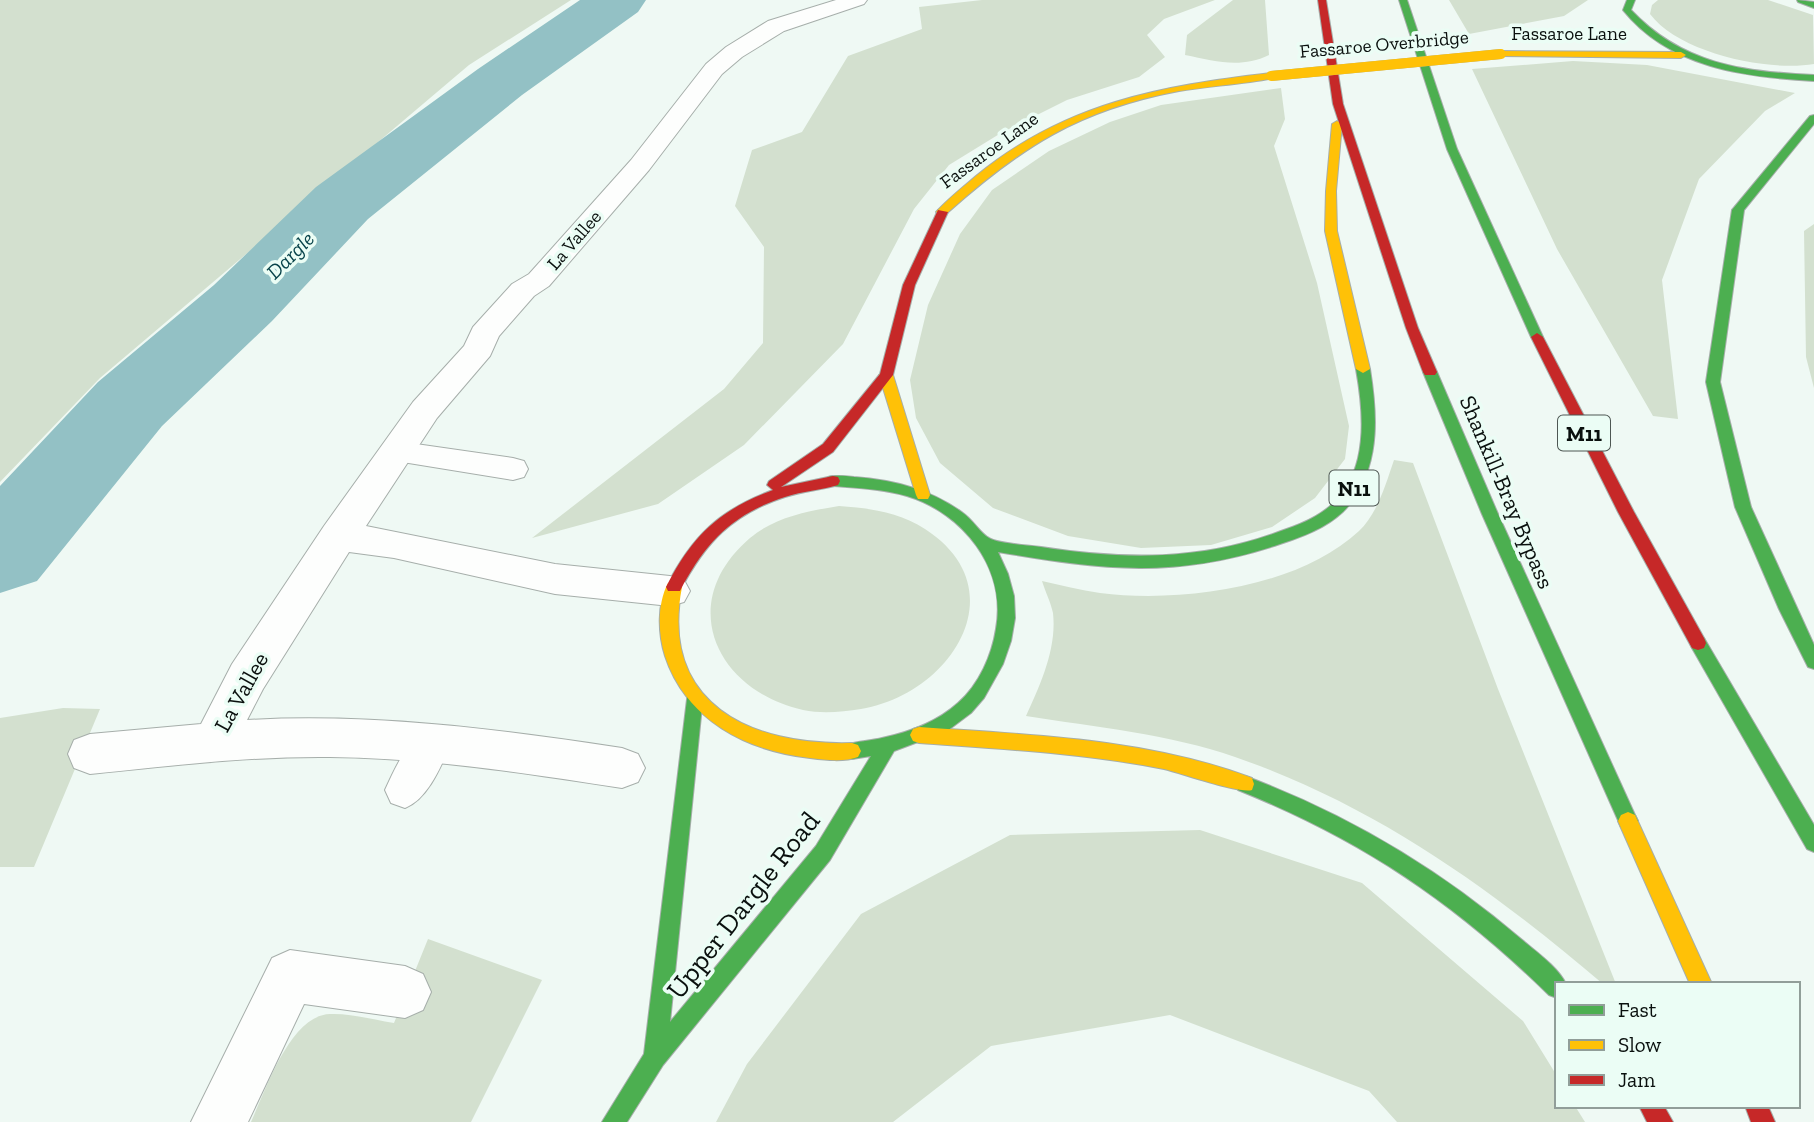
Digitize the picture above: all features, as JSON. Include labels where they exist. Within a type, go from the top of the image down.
[{"type":"main road","name":"Shankill-Bray Bypass","points":[[1322,0],[1338,104],[1417,341],[1490,514],[1700,982]]},
{"type":"main road","name":"M11","points":[[1403,0],[1460,167],[1572,411],[1727,699],[1814,843]]},
{"type":"main road","points":[[1631,0],[1627,10],[1628,26],[1690,56],[1764,75],[1814,78]]},
{"type":"main road","points":[[1801,0],[1814,5]]},
{"type":"main road","name":"Fassaroe Lane","points":[[1502,54],[1598,36]]},
{"type":"main road","name":"Fassaroe Lane","points":[[1502,54],[1690,56]]},
{"type":"main road","name":"Fassaroe Overbridge","points":[[1271,76],[1502,54]]},
{"type":"main road","name":"Fassaroe Lane","points":[[743,507],[828,448],[886,375],[909,285],[940,214],[978,180],[1038,135],[1095,109],[1182,86],[1271,76]]},
{"type":"main road","name":"N11","points":[[987,544],[1092,562],[1163,567],[1209,562],[1254,551],[1336,510],[1359,482],[1366,455],[1367,396],[1331,229],[1338,104]]},
{"type":"main road","points":[[1814,118],[1738,210],[1713,382],[1744,507],[1787,609],[1814,662]]},
{"type":"main road","points":[[886,375],[923,495]]},
{"type":"main road","points":[[833,481],[879,483],[923,495],[959,516],[987,544],[1007,585],[1007,632],[987,679],[961,711],[919,735],[888,745],[833,753],[778,746],[730,727],[694,696],[671,654],[668,610],[670,591],[680,569],[707,533],[743,507],[786,489],[833,481]]},
{"type":"main road","name":"Upper Dargle Road","points":[[655,1057],[694,696]]},
{"type":"main road","points":[[919,735],[1057,745],[1163,763],[1239,782],[1331,821],[1421,872],[1520,947],[1555,985]]},
{"type":"main road","name":"Upper Dargle Road","points":[[614,1122],[655,1057],[823,853],[888,745]]},
{"type":"street","name":"La Vallee","points":[[214,743],[247,677],[337,536],[425,410],[479,349],[484,334],[523,290],[540,280],[549,270],[640,165],[715,69],[753,38],[776,26],[857,0]]},
{"type":"street","points":[[337,536],[394,544],[555,579],[670,591]]},
{"type":"street","name":"La Vallee","points":[[90,754],[288,737],[432,744],[519,752],[622,768]]},
{"type":"street","points":[[219,1122],[290,976],[405,992]]},
{"type":"lane","points":[[396,452],[513,469]]},
{"type":"lane","points":[[405,790],[432,744]]},
{"type":"green space","points":[[0,0],[571,0],[469,65],[100,378],[0,482]]},
{"type":"green space","points":[[982,0],[1215,0],[1164,19],[1147,35],[1165,57],[1139,77],[1067,100],[1001,133],[949,165],[914,209],[843,344],[744,445],[658,504],[532,538],[724,389],[763,343],[764,247],[735,206],[752,150],[802,132],[848,56],[922,29],[919,7]]},
{"type":"green space","points":[[1233,0],[1265,0],[1269,55],[1238,63],[1185,55],[1187,35]]},
{"type":"green space","points":[[1449,0],[1588,0],[1564,16],[1469,34]]},
{"type":"green space","points":[[1658,0],[1768,0],[1813,15],[1814,64],[1795,66],[1750,62],[1703,49],[1663,28],[1650,14],[1652,5]]},
{"type":"green space","points":[[1573,61],[1647,65],[1795,93],[1765,111],[1699,179],[1662,280],[1678,419],[1653,416],[1557,249],[1472,69]]},
{"type":"green space","points":[[1281,88],[1285,119],[1274,146],[1317,283],[1349,426],[1345,459],[1315,498],[1272,527],[1211,545],[1141,548],[1068,536],[993,508],[940,463],[916,418],[910,380],[928,305],[960,234],[992,190],[1049,151],[1110,122],[1161,105]]},
{"type":"green space","points":[[1814,224],[1814,388],[1806,357],[1804,231]]},
{"type":"green space","points":[[1394,460],[1413,463],[1498,689],[1615,982],[1601,982],[1518,915],[1429,853],[1384,825],[1287,777],[1235,757],[1184,742],[1026,716],[1046,666],[1054,626],[1053,613],[1042,581],[1100,593],[1166,596],[1237,587],[1271,578],[1304,566],[1334,550],[1359,531],[1376,507]]},
{"type":"green space","points":[[839,506],[884,512],[925,529],[953,554],[967,581],[970,609],[962,637],[945,662],[922,684],[893,700],[861,709],[832,712],[803,710],[772,699],[747,684],[728,664],[715,640],[711,615],[714,589],[727,563],[760,531],[792,516]]},
{"type":"green space","points":[[63,708],[100,709],[34,867],[0,867],[0,718]]},
{"type":"green space","points":[[1200,830],[1362,883],[1523,1021],[1555,1073],[1555,1108],[1576,1108],[1585,1122],[1397,1122],[1369,1091],[1170,1015],[991,1046],[893,1122],[716,1122],[747,1064],[861,914],[1010,835]]},
{"type":"green space","points":[[428,939],[542,980],[471,1122],[251,1122],[291,1041],[303,1027],[316,1018],[338,1014],[394,1023]]},
{"type":"waterway","name":"Dargle","points":[[0,553],[130,404],[243,303],[342,203],[500,82],[618,0]]},
{"type":"traffic: fast","points":[[1403,0],[1452,149],[1537,337]]},
{"type":"traffic: fast","points":[[1631,0],[1627,10],[1644,29],[1687,56],[1737,70],[1814,78]]},
{"type":"traffic: fast","points":[[1801,0],[1814,5]]},
{"type":"traffic: fast","points":[[1814,118],[1738,210],[1713,382],[1743,507],[1787,609],[1814,662]]},
{"type":"traffic: fast","points":[[987,544],[1099,561],[1170,562],[1242,550],[1310,526],[1336,510],[1358,480],[1364,463],[1368,406],[1363,369]]},
{"type":"traffic: fast","points":[[1430,372],[1490,514],[1628,821]]},
{"type":"traffic: fast","points":[[833,481],[902,489],[941,505],[978,535],[991,554],[1006,596],[1007,618],[1003,641],[985,681],[965,708],[940,726],[912,738],[852,751]]},
{"type":"traffic: fast","points":[[1698,643],[1814,843]]},
{"type":"traffic: fast","points":[[655,1057],[694,696]]},
{"type":"traffic: fast","points":[[614,1122],[655,1057],[823,853],[888,745]]},
{"type":"traffic: fast","points":[[1245,784],[1331,821],[1412,868],[1487,923],[1555,985]]},
{"type":"traffic: slow","points":[[1501,54],[1681,55]]},
{"type":"traffic: slow","points":[[1271,76],[1501,54]]},
{"type":"traffic: slow","points":[[942,212],[1013,153],[1066,122],[1123,101],[1152,94],[1271,76]]},
{"type":"traffic: slow","points":[[1337,124],[1331,191],[1331,231],[1363,369]]},
{"type":"traffic: slow","points":[[886,375],[923,495]]},
{"type":"traffic: slow","points":[[674,587],[668,623],[670,645],[679,673],[695,696],[715,716],[740,731],[767,742],[795,749],[852,751]]},
{"type":"traffic: slow","points":[[919,735],[1042,744],[1125,754],[1166,761],[1245,784]]},
{"type":"traffic: slow","points":[[1628,821],[1700,982]]},
{"type":"traffic: jam","points":[[1322,0],[1338,104],[1412,328],[1430,372]]},
{"type":"traffic: jam","points":[[774,485],[828,448],[886,375],[909,285],[942,212]]},
{"type":"traffic: jam","points":[[1537,337],[1626,512],[1698,643]]},
{"type":"traffic: jam","points":[[674,587],[702,542],[719,525],[738,512],[783,492],[833,481]]},
{"type":"traffic: jam","points":[[1651,1108],[1661,1122]]},
{"type":"traffic: jam","points":[[1757,1108],[1763,1122]]}]
